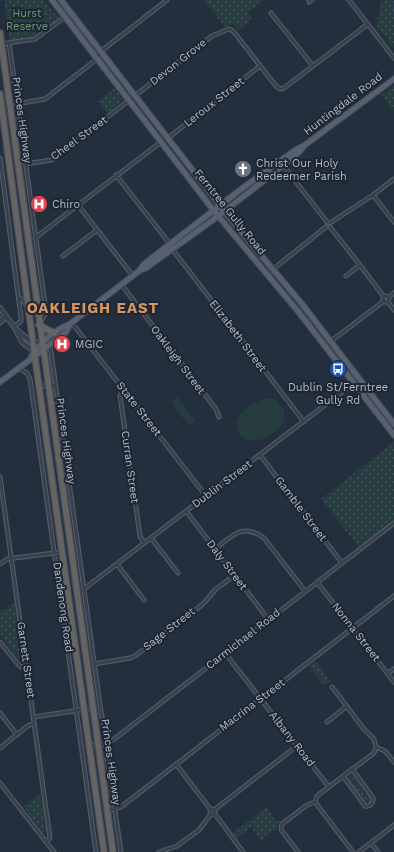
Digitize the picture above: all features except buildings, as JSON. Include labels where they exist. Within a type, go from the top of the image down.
[{"type":"highway","name":"Princes Highway","points":[[0,33],[39,325],[113,852]]},
{"type":"highway","name":"Princes Highway","points":[[0,94],[33,343],[33,356],[39,388],[104,852]]},
{"type":"highway","points":[[39,325],[55,333]]},
{"type":"main road","name":"Ferntree Gully Road","points":[[52,0],[214,211],[267,274],[394,435]]},
{"type":"main road","name":"Ferntree Gully Road","points":[[61,0],[220,206],[302,304],[394,424]]},
{"type":"main road","name":"Huntingdale Road","points":[[33,356],[42,343],[133,276],[144,264],[218,216],[305,145],[394,79]]},
{"type":"main road","name":"Huntingdale Road","points":[[172,247],[220,206],[282,163]]},
{"type":"main road","name":"Huntingdale Road","points":[[0,382],[66,332],[71,323]]},
{"type":"street","points":[[16,104],[45,99],[97,58],[100,52],[167,0]]},
{"type":"street","points":[[349,0],[394,58]]},
{"type":"street","points":[[271,13],[313,66]]},
{"type":"street","points":[[1,44],[35,39],[65,17]]},
{"type":"street","points":[[260,66],[279,89],[284,88],[368,24]]},
{"type":"street","name":"Devon Grove","points":[[130,100],[210,37],[230,30],[235,33],[260,66]]},
{"type":"street","points":[[9,43],[16,104],[46,312],[39,325]]},
{"type":"street","name":"Leroux Street","points":[[168,138],[260,66]]},
{"type":"street","name":"Cheel Street","points":[[25,164],[52,160],[130,100]]},
{"type":"street","points":[[35,238],[160,142]]},
{"type":"street","points":[[0,158],[20,298],[21,320],[14,327]]},
{"type":"street","points":[[282,163],[394,310]]},
{"type":"street","name":"Elizabeth Street","points":[[116,175],[304,422]]},
{"type":"street","points":[[267,274],[328,225],[374,195],[394,179]]},
{"type":"street","points":[[374,195],[394,222]]},
{"type":"street","points":[[78,205],[133,276]]},
{"type":"street","points":[[63,256],[97,230]]},
{"type":"street","points":[[346,276],[360,264]]},
{"type":"street","name":"Oakleigh Street","points":[[121,284],[216,408],[219,417]]},
{"type":"street","points":[[330,342],[394,293]]},
{"type":"street","points":[[20,298],[28,306]]},
{"type":"street","points":[[0,308],[33,356]]},
{"type":"street","points":[[0,321],[6,316]]},
{"type":"street","name":"State Street","points":[[71,323],[206,496]]},
{"type":"street","points":[[14,327],[26,339],[33,343],[42,343]]},
{"type":"street","name":"Dandenong Road","points":[[50,345],[94,664],[107,743]]},
{"type":"street","name":"Dandenong Road","points":[[18,368],[25,372],[30,380],[78,711],[96,852]]},
{"type":"street","name":"Dublin Street","points":[[84,589],[359,379]]},
{"type":"street","points":[[39,388],[48,384],[56,387]]},
{"type":"street","name":"Curran Street","points":[[124,390],[120,396],[140,536],[144,543]]},
{"type":"street","name":"Gamble Street","points":[[260,455],[342,563]]},
{"type":"street","name":"Garnett Street","points":[[0,477],[1,497],[12,559],[50,838],[46,842]]},
{"type":"street","name":"Daly Street","points":[[186,511],[268,619]]},
{"type":"street","points":[[66,518],[74,517]]},
{"type":"street","name":"Carmichael Road","points":[[90,746],[107,743],[113,740],[394,523]]},
{"type":"street","points":[[215,549],[237,532],[245,530],[258,534],[264,538],[305,591]]},
{"type":"street","points":[[151,538],[178,573]]},
{"type":"street","points":[[0,564],[5,560],[62,552]]},
{"type":"street","points":[[117,564],[144,600]]},
{"type":"street","name":"Sage Street","points":[[94,664],[135,656],[203,604],[216,589],[235,575]]},
{"type":"street","name":"Nonna Street","points":[[317,582],[394,682]]},
{"type":"street","name":"Macrina Street","points":[[108,810],[121,806],[394,596]]},
{"type":"street","points":[[0,642],[21,667],[27,668]]},
{"type":"street","name":"Albany Road","points":[[225,653],[329,787]]},
{"type":"street","points":[[388,673],[394,669]]},
{"type":"street","points":[[315,802],[317,796],[374,753],[376,746],[374,739],[364,730],[332,687]]},
{"type":"street","points":[[327,722],[347,706]]},
{"type":"street","points":[[34,717],[93,708]]},
{"type":"street","points":[[0,713],[17,735]]},
{"type":"street","points":[[0,748],[30,725],[34,724]]},
{"type":"street","points":[[159,852],[177,846],[199,830],[210,814],[209,812],[297,746]]},
{"type":"street","points":[[376,746],[385,751],[394,762]]},
{"type":"street","points":[[100,754],[107,757],[121,852]]},
{"type":"street","points":[[176,764],[216,812],[215,814],[243,852]]},
{"type":"street","points":[[343,776],[365,806],[372,804],[374,801],[373,798],[352,769]]},
{"type":"street","points":[[0,783],[54,852]]},
{"type":"street","points":[[298,852],[282,831],[282,824],[307,805],[315,802]]},
{"type":"street","points":[[315,802],[353,852]]},
{"type":"street","points":[[210,814],[215,814]]},
{"type":"street","points":[[360,852],[394,825]]},
{"type":"street","points":[[371,843],[378,852]]},
{"type":"green space","name":"Hurst Reserve","points":[[4,0],[43,0],[59,18],[34,38],[10,40]]},
{"type":"green space","points":[[204,0],[263,0],[248,12],[252,19],[238,30],[233,24],[225,27]]},
{"type":"green space","points":[[381,0],[394,0],[394,49],[377,27]]},
{"type":"green space","points":[[394,86],[394,112],[381,95]]},
{"type":"green space","points":[[114,88],[123,100],[107,113],[98,101]]},
{"type":"green space","points":[[177,397],[195,421],[189,426],[171,402]]},
{"type":"green space","points":[[266,398],[276,400],[284,410],[284,420],[282,425],[273,434],[267,437],[255,440],[244,438],[237,430],[237,421],[239,416],[249,406]]},
{"type":"green space","points":[[394,442],[394,523],[360,549],[321,499]]},
{"type":"green space","points":[[14,602],[21,657],[18,658],[0,635],[0,612]]},
{"type":"green space","points":[[316,661],[331,681],[324,686],[309,666]]},
{"type":"green space","points":[[352,775],[370,797],[372,801],[368,805],[365,804],[347,779]]},
{"type":"green space","points":[[40,793],[46,832],[43,833],[23,806]]},
{"type":"green space","points":[[266,807],[276,821],[279,821],[276,830],[261,840],[251,827],[237,838],[233,833]]},
{"type":"waterway","points":[[394,4],[394,15]]},
{"type":"place","name":"Christ Our Holy Redeemer Parish","points":[[243,169]]},
{"type":"place","name":"Chiro","points":[[39,204]]},
{"type":"place","name":"MGIC","points":[[62,344]]},
{"type":"place","name":"Dublin St/Ferntree Gully Rd","points":[[338,369]]},
{"type":"district","name":"OAKLEIGH EAST","points":[[93,308]]}]
